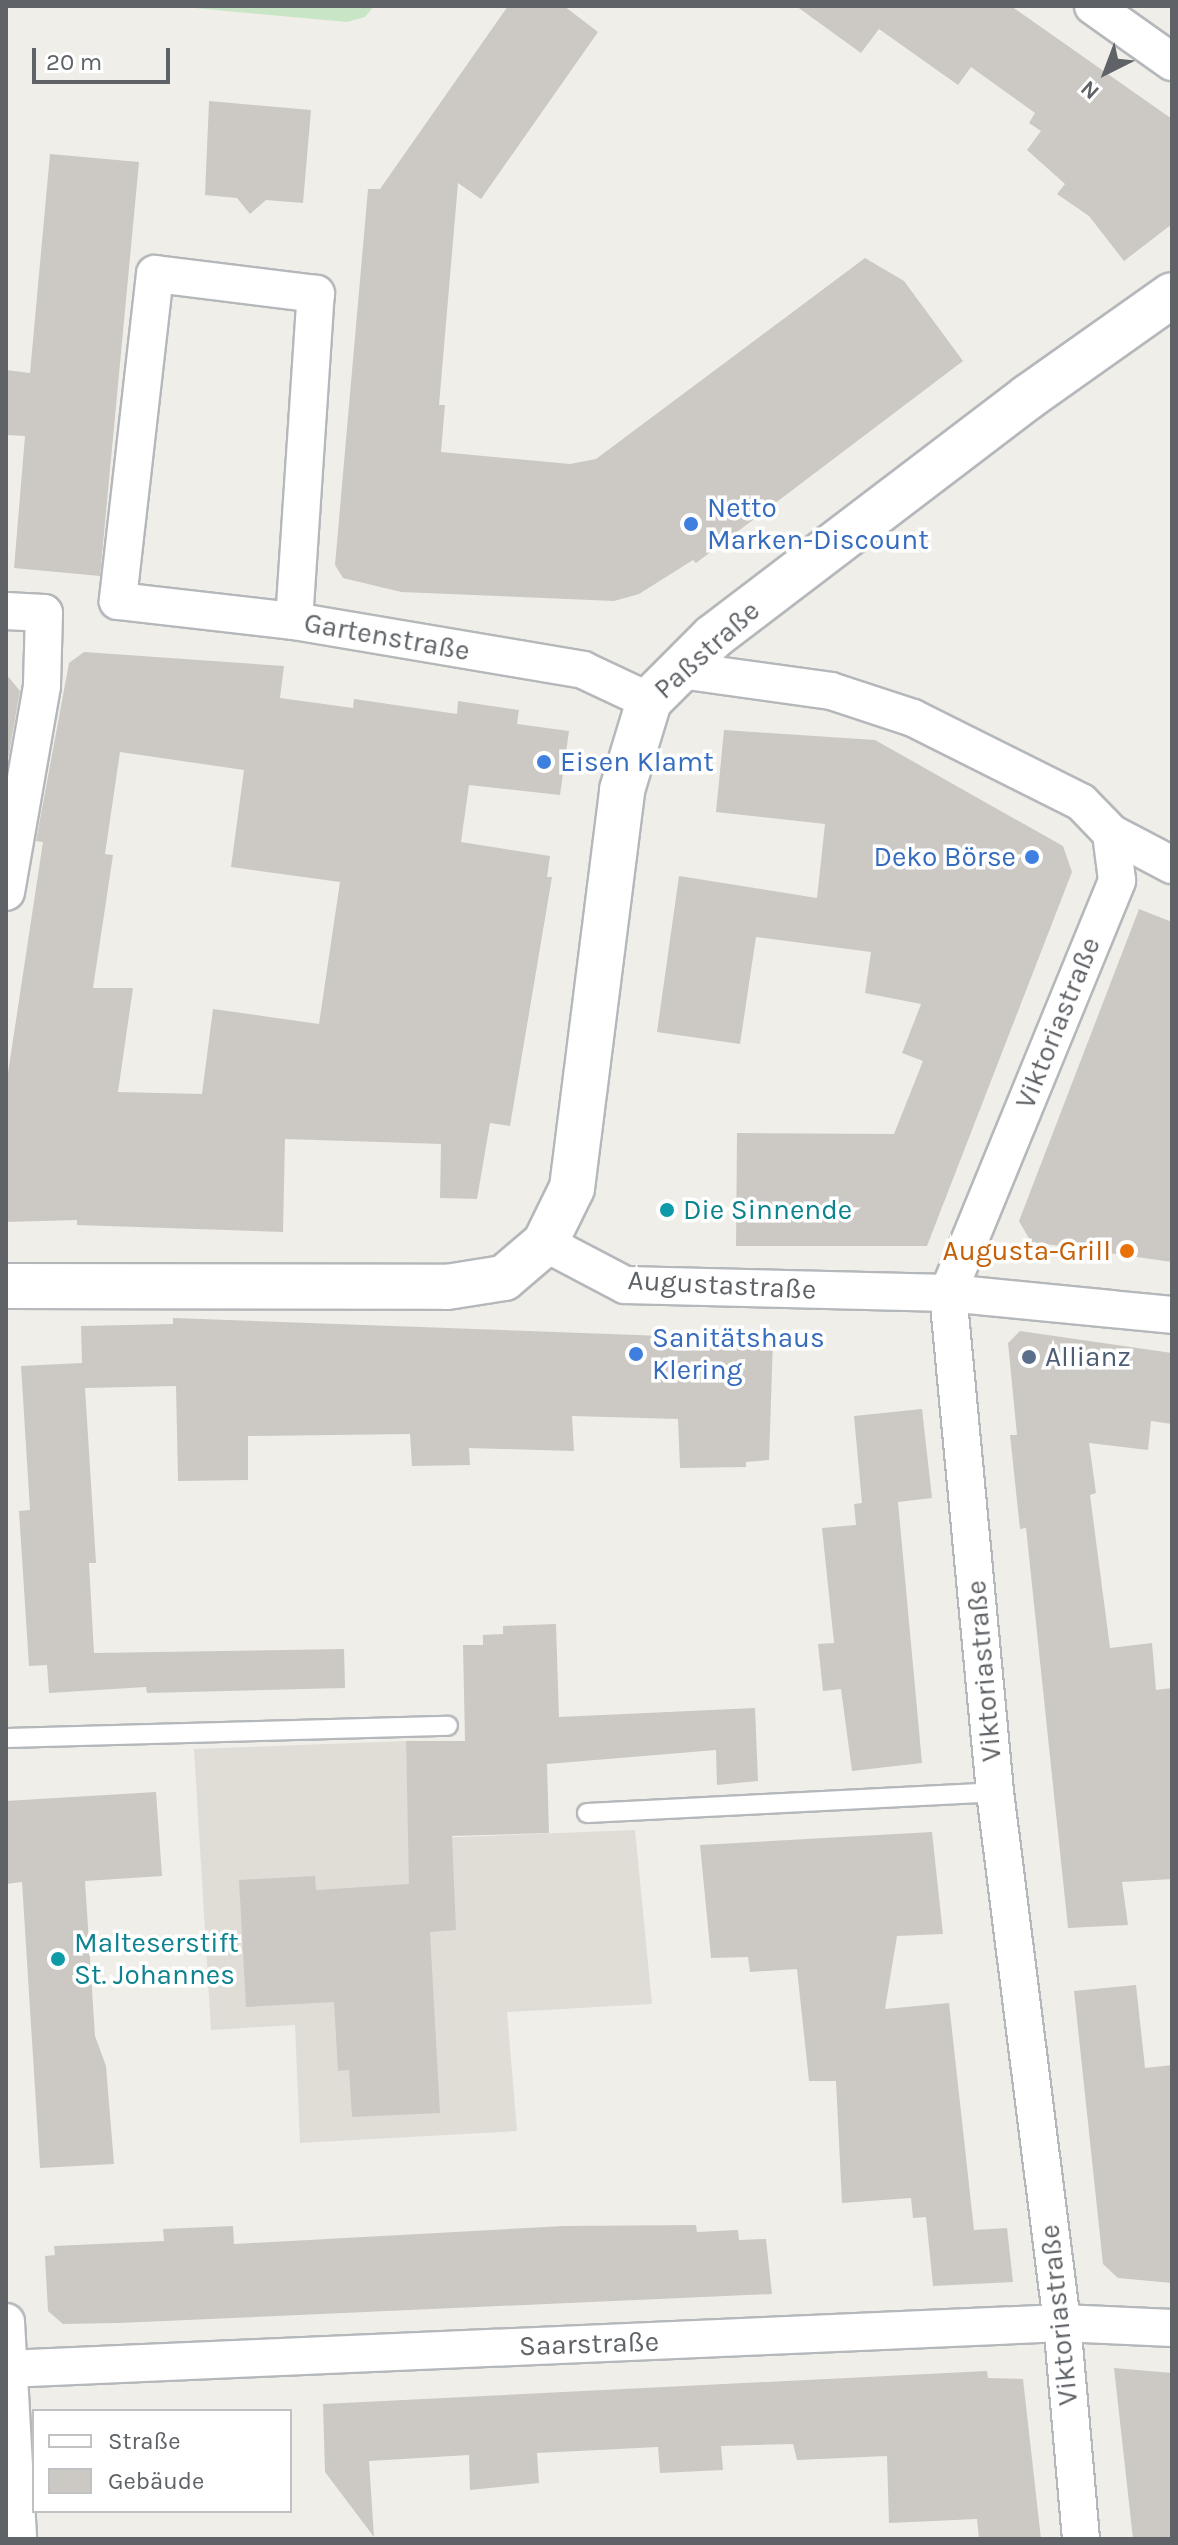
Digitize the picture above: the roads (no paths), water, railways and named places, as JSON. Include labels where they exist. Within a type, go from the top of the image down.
[{"type":"street","points":[[1093,6],[1172,62]]},
{"type":"street","name":"Gartenstraße","points":[[294,621],[316,294],[155,274],[118,601],[294,621],[583,670],[649,701]]},
{"type":"street","name":"Paßstraße","points":[[545,1243],[572,1188],[622,790],[649,701],[721,631],[1028,397],[1172,295]]},
{"type":"street","points":[[6,611],[44,613],[42,686],[6,892]]},
{"type":"street","points":[[680,670],[831,691],[913,718],[1081,802],[1111,833],[1172,865]]},
{"type":"street","name":"Viktoriastraße","points":[[1081,2539],[1062,2323],[995,1792],[948,1293],[1117,880],[1111,833]]},
{"type":"street","points":[[6,1286],[447,1287],[504,1278],[545,1243]]},
{"type":"street","name":"Augustastraße","points":[[545,1243],[625,1285],[948,1293],[1172,1315]]},
{"type":"street","points":[[6,2322],[18,2539]]},
{"type":"street","name":"Saarstraße","points":[[8,2368],[1062,2323],[1172,2328]]},
{"type":"lane","points":[[6,1738],[448,1726]]},
{"type":"lane","points":[[587,1813],[995,1792]]},
{"type":"place","name":"Netto Marken-Discount","points":[[691,524]]},
{"type":"place","name":"Eisen Klamt","points":[[544,762]]},
{"type":"place","name":"Deko Börse","points":[[1032,857]]},
{"type":"place","name":"Die Sinnende","points":[[667,1210]]},
{"type":"place","name":"Augusta-Grill","points":[[1127,1251]]},
{"type":"place","name":"Sanitätshaus Klering","points":[[636,1354]]},
{"type":"place","name":"Allianz","points":[[1029,1357]]},
{"type":"place","name":"Malteserstift St. Johannes","points":[[58,1959]]}]
